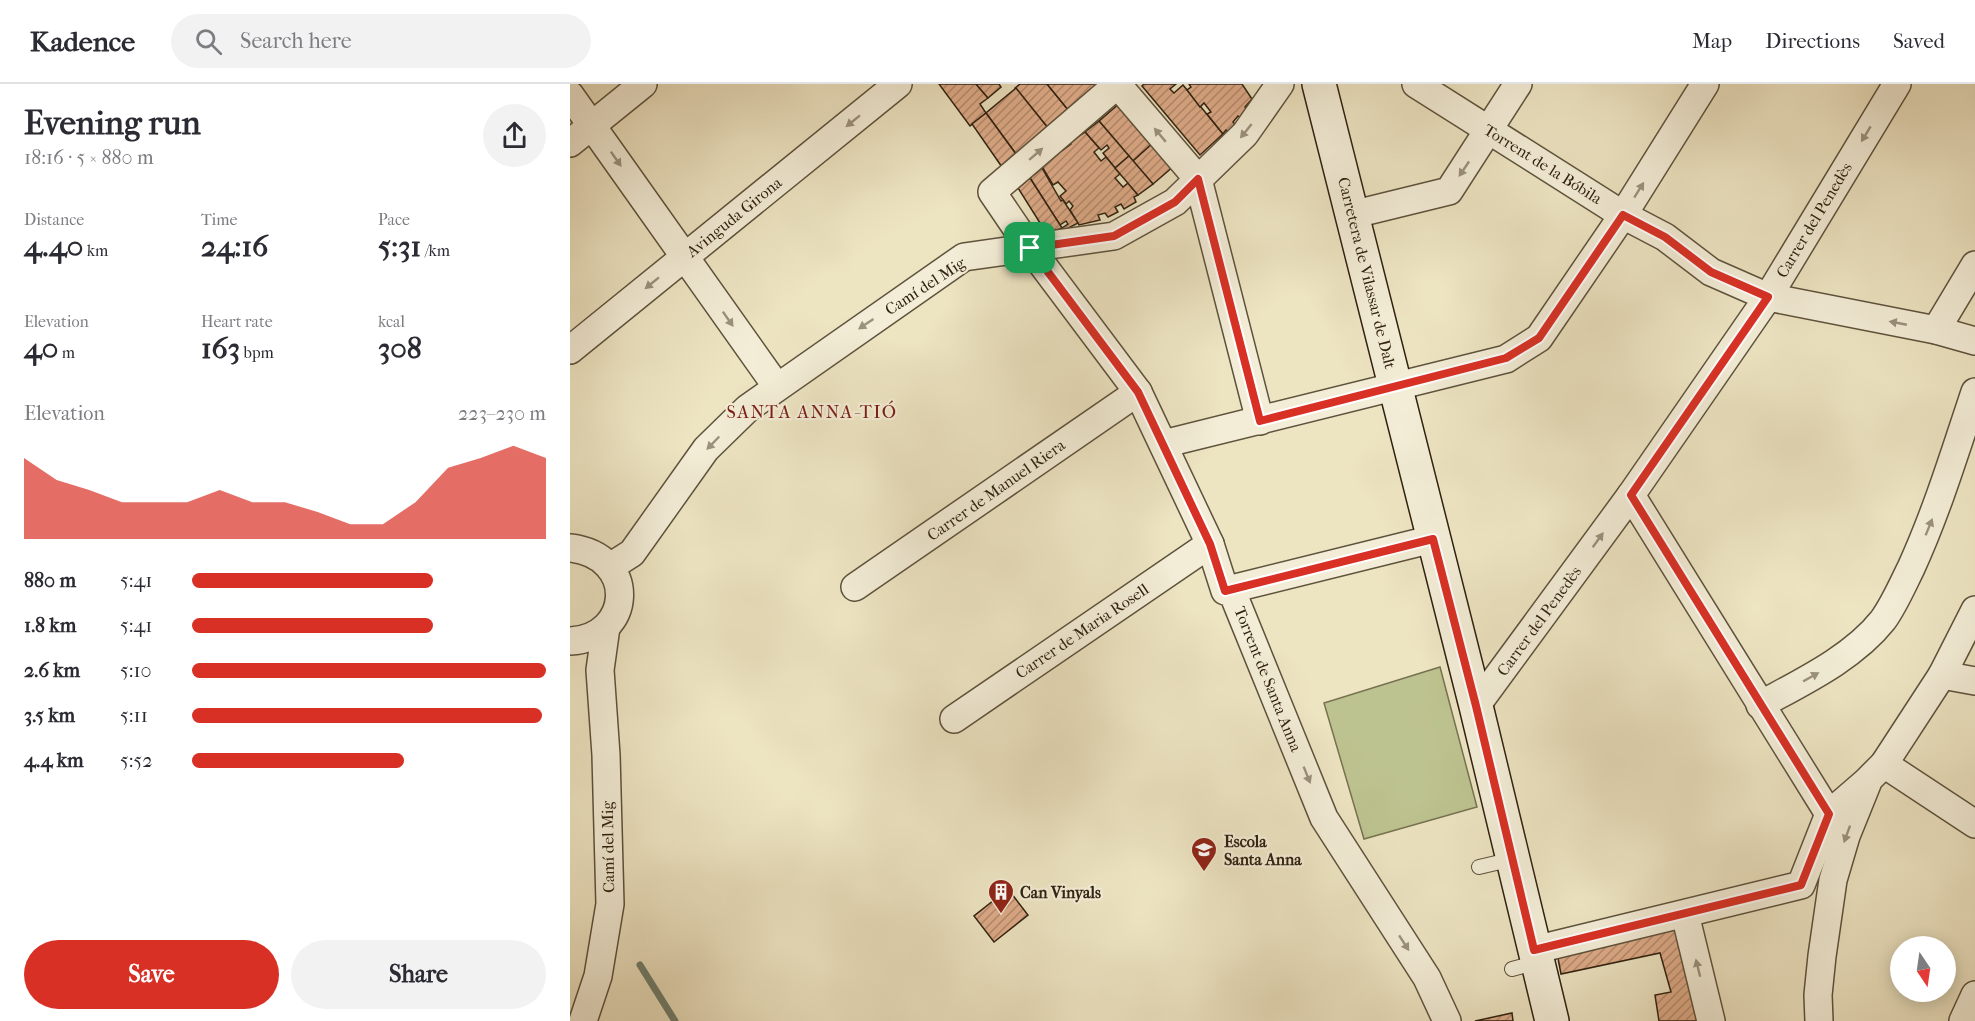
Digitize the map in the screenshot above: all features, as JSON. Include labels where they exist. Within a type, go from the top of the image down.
[{"type":"street","points":[[570,143],[643,84]]},
{"type":"street","name":"Avinguda Girona","points":[[570,350],[898,84]]},
{"type":"street","points":[[1118,84],[1198,179],[1260,421]]},
{"type":"street","name":"Torrent de Santa Anna","points":[[1118,84],[992,192],[1030,248],[1138,392],[1210,544],[1225,591],[1231,589],[1324,819],[1427,978],[1447,1021]]},
{"type":"street","name":"Camí del Mig","points":[[583,1021],[598,976],[610,904],[606,765],[600,670],[606,627],[616,611],[620,595],[617,580],[610,567],[632,553],[706,449],[748,408],[777,387],[964,258],[1114,236],[1175,202],[1245,134],[1280,84]]},
{"type":"street","name":"Carretera de Vilassar de Dalt","points":[[1319,84],[1513,859],[1528,960],[1552,1021]]},
{"type":"street","name":"Torrent de la Bóbila","points":[[1416,84],[1623,215],[1665,237],[1711,272],[1768,297],[1936,330],[1975,340]]},
{"type":"street","points":[[1351,215],[1449,191],[1518,84]]},
{"type":"street","points":[[1163,444],[1506,358],[1539,338],[1623,215],[1705,84]]},
{"type":"street","name":"Carrer del Penedès","points":[[1476,706],[1631,495],[1768,297],[1897,84]]},
{"type":"street","points":[[570,94],[777,387]]},
{"type":"street","points":[[1936,330],[1975,265]]},
{"type":"street","name":"Carrer de Manuel Riera","points":[[855,587],[1138,392]]},
{"type":"street","points":[[1760,705],[1824,670],[1856,646],[1883,620],[1906,579],[1930,526],[1975,393]]},
{"type":"street","points":[[1631,495],[1829,814]]},
{"type":"street","points":[[1231,589],[1433,539]]},
{"type":"street","name":"Carrer de Maria Rosell","points":[[954,718],[1210,544]]},
{"type":"street","points":[[570,548],[585,550],[599,556],[610,567]]},
{"type":"street","points":[[1819,1021],[1818,995],[1833,880],[1846,836],[1877,772],[1942,675],[1975,610]]},
{"type":"street","points":[[572,641],[583,640],[606,627]]},
{"type":"street","points":[[572,641],[600,670]]},
{"type":"street","points":[[1942,675],[1975,681]]},
{"type":"street","points":[[1528,960],[1685,914],[1801,885],[1829,814],[1877,772]]},
{"type":"street","points":[[1877,772],[1958,810],[1975,824]]},
{"type":"street","points":[[1685,914],[1711,1021]]},
{"type":"street","points":[[1963,1021],[1975,995]]},
{"type":"lane","points":[[1479,867],[1513,859]]},
{"type":"green space","points":[[1440,667],[1477,807],[1364,839],[1324,703]]},
{"type":"building","points":[[939,84],[976,84],[988,98],[980,104],[986,113],[970,126]]},
{"type":"building","points":[[976,84],[999,84],[1001,87],[988,98]]},
{"type":"building","points":[[1020,84],[1047,84],[1069,111],[1048,128],[1015,88]]},
{"type":"building","points":[[1047,84],[1101,84],[1069,111]]},
{"type":"building","points":[[1144,84],[1176,84],[1170,89],[1174,93],[1183,85],[1223,134],[1200,155],[1142,86]]},
{"type":"building","points":[[1189,84],[1242,84],[1252,99],[1245,107],[1247,109],[1241,118],[1238,116],[1229,132],[1226,130],[1223,134],[1207,114],[1211,112],[1204,103],[1200,107],[1187,90],[1191,87]]},
{"type":"building","points":[[1016,88],[1048,128],[1016,154],[986,113]]},
{"type":"building","points":[[1120,103],[1154,142],[1133,161],[1099,121]]},
{"type":"building","points":[[986,113],[1016,154],[1002,167],[972,124]]},
{"type":"building","points":[[1099,121],[1129,156],[1115,168],[1103,153],[1109,148],[1107,145],[1101,150],[1085,132]]},
{"type":"building","points":[[1085,132],[1099,148],[1094,152],[1101,161],[1106,157],[1120,174],[1115,178],[1123,187],[1128,183],[1138,195],[1134,197],[1136,202],[1124,209],[1121,204],[1115,207],[1118,212],[1108,217],[1105,213],[1098,215],[1100,220],[1079,225],[1070,210],[1073,206],[1069,201],[1066,204],[1060,196],[1066,191],[1058,182],[1053,185],[1041,165],[1061,147],[1063,150],[1071,144],[1069,142]]},
{"type":"building","points":[[1154,142],[1174,166],[1153,184],[1133,161]]},
{"type":"building","points":[[1129,156],[1153,184],[1138,195],[1115,168]]},
{"type":"building","points":[[1042,168],[1061,201],[1063,200],[1078,223],[1063,231],[1062,228],[1068,224],[1066,221],[1060,225],[1030,178]]},
{"type":"building","points":[[1030,178],[1062,228],[1047,234],[1018,188]]},
{"type":"building","name":"Can Vinyals","points":[[1008,889],[1028,915],[994,942],[974,916]]},
{"type":"building","points":[[1677,925],[1700,1021],[1659,1021],[1655,995],[1671,992],[1660,953],[1561,974],[1557,953]]},
{"type":"building","points":[[1512,1013],[1513,1021],[1475,1021]]},
{"type":"waterway","points":[[640,965],[675,1021]]},
{"type":"place","name":"Escola Santa Anna","points":[[1204,873]]},
{"type":"place","name":"Can Vinyals","points":[[1001,915]]},
{"type":"district","name":"SANTA ANNA-TIÓ","points":[[812,412]]},
{"type":"route","points":[[1198,179],[1260,421],[1506,358],[1539,338],[1623,215],[1665,237],[1711,272],[1768,297],[1631,495],[1829,814],[1801,885],[1534,950],[1476,706],[1433,539],[1225,591],[1210,544],[1138,392],[1030,248],[1114,236],[1175,202],[1198,179]]}]
